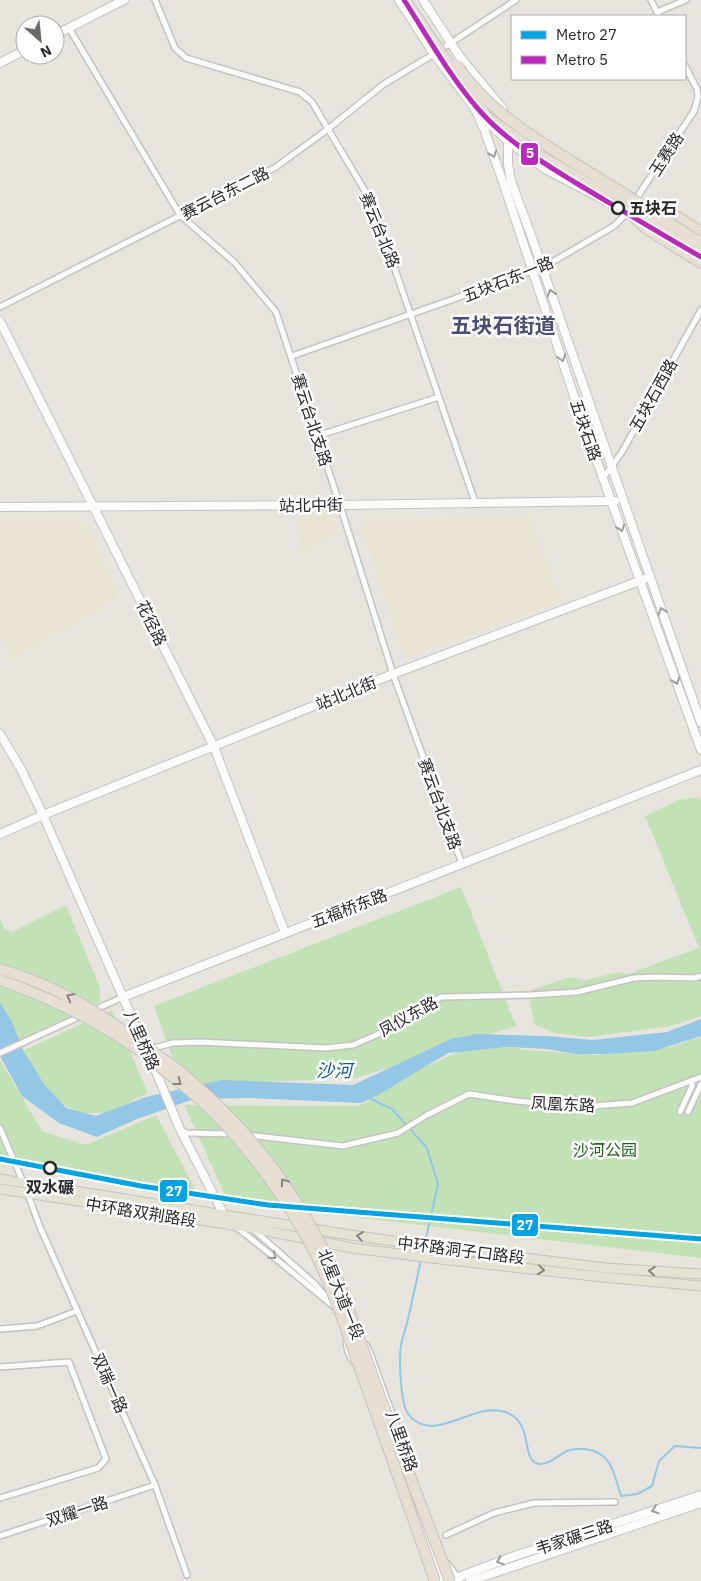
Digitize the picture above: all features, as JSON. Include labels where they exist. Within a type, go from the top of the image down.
[{"type":"highway","points":[[405,0],[459,68],[492,105],[511,121],[539,141],[701,243]]},
{"type":"highway","points":[[413,0],[487,117],[546,159],[633,209],[701,252]]},
{"type":"highway","points":[[628,212],[648,230],[701,263]]},
{"type":"highway","points":[[662,212],[678,217],[701,232]]},
{"type":"highway","name":"北星大道一段","points":[[0,969],[24,976],[57,990],[123,1029],[188,1078],[212,1100],[257,1146],[273,1167],[297,1201],[336,1274],[390,1424],[454,1580]]},
{"type":"highway","name":"北星大道一段","points":[[0,980],[36,993],[68,1008],[136,1048],[198,1098],[220,1119],[278,1191],[312,1247],[340,1312],[433,1581]]},
{"type":"main road","name":"中环路双荆路段","points":[[0,1179],[223,1214]]},
{"type":"main road","name":"中环路双荆路段","points":[[0,1189],[252,1228]]},
{"type":"main road","name":"中环路洞子口路段","points":[[223,1214],[443,1248],[606,1268],[701,1274]]},
{"type":"main road","name":"中环路洞子口路段","points":[[252,1228],[352,1248],[405,1255],[701,1286]]},
{"type":"street","points":[[65,30],[124,0]]},
{"type":"street","name":"赛云台北路","points":[[155,0],[175,48],[181,55],[300,92],[312,102],[368,196],[377,217],[412,315],[474,502]]},
{"type":"street","points":[[399,0],[441,47],[510,118],[701,238]]},
{"type":"street","points":[[423,0],[441,47],[475,109],[508,142],[545,168],[628,212],[701,256]]},
{"type":"street","name":"赛云台东二路","points":[[0,307],[276,167],[328,129],[384,84],[516,0]]},
{"type":"street","points":[[651,0],[658,14],[686,0]]},
{"type":"street","name":"赛云台北支路","points":[[69,28],[180,215],[234,262],[269,301],[276,312],[292,356],[393,674],[462,864]]},
{"type":"street","points":[[0,63],[15,55]]},
{"type":"street","name":"玉赛路","points":[[628,212],[694,111],[698,97],[686,68]]},
{"type":"street","name":"五块石路","points":[[500,106],[506,125],[511,181],[701,723]]},
{"type":"street","name":"五块石路","points":[[475,109],[490,146],[534,272],[582,420],[701,750]]},
{"type":"street","name":"五块石东一路","points":[[292,356],[534,272],[614,226],[628,212]]},
{"type":"street","name":"五块石西路","points":[[603,478],[622,452],[701,310]]},
{"type":"street","name":"花径路","points":[[0,321],[214,747],[285,933]]},
{"type":"street","points":[[317,436],[439,397]]},
{"type":"street","name":"站北中街","points":[[0,507],[340,505],[611,501],[622,499]]},
{"type":"street","name":"站北北街","points":[[0,834],[393,674],[650,577]]},
{"type":"street","name":"八里桥路","points":[[0,734],[21,769],[44,815],[147,1050],[172,1112],[223,1214],[234,1226],[348,1317],[362,1338],[370,1353],[441,1552],[454,1580]]},
{"type":"street","name":"五福桥东路","points":[[0,1053],[123,997],[701,770]]},
{"type":"street","name":"凤仪东路","points":[[147,1050],[173,1043],[200,1042],[326,1048],[353,1045],[383,1032],[441,997],[530,996],[578,992],[634,978],[658,976],[694,978],[701,976]]},
{"type":"street","name":"凤凰东路","points":[[180,1129],[186,1133],[231,1134],[343,1146],[398,1133],[427,1115],[469,1094],[581,1108],[632,1103],[701,1077]]},
{"type":"street","points":[[680,1112],[692,1086],[692,1080]]},
{"type":"street","points":[[688,1112],[698,1095],[701,1084]]},
{"type":"street","points":[[689,1092],[698,1095]]},
{"type":"street","name":"双瑞一路","points":[[0,1128],[40,1227],[155,1485],[187,1574]]},
{"type":"street","name":"八里桥路","points":[[252,1228],[316,1285],[346,1320],[352,1330],[443,1581]]},
{"type":"street","name":"八里桥路","points":[[335,1307],[348,1352],[371,1396],[433,1581]]},
{"type":"street","points":[[0,1329],[37,1326],[77,1311]]},
{"type":"street","points":[[0,1367],[69,1362],[106,1459],[98,1468],[0,1498]]},
{"type":"street","name":"双耀一路","points":[[0,1536],[155,1485]]},
{"type":"street","name":"韦家碾三路","points":[[454,1580],[509,1558],[701,1495]]},
{"type":"street","points":[[446,1535],[494,1513],[534,1503],[615,1502]]},
{"type":"street","name":"韦家碾三路","points":[[470,1581],[701,1503]]},
{"type":"shaded area","points":[[333,508],[337,532],[298,556],[297,509]]},
{"type":"shaded area","points":[[529,515],[562,602],[405,659],[361,528],[365,520]]},
{"type":"shaded area","points":[[75,519],[89,528],[119,598],[12,660],[0,635],[0,520]]},
{"type":"green space","points":[[698,797],[701,800],[701,1016],[671,1026],[588,1037],[555,1033],[535,1025],[530,1003],[534,989],[570,977],[585,980],[620,972],[628,974],[699,948],[645,816],[679,800]]},
{"type":"green space","points":[[461,887],[516,1026],[357,1078],[182,1085],[154,1006]]},
{"type":"green space","points":[[66,905],[100,988],[100,1002],[18,1041],[0,1014],[0,919],[5,929],[12,932]]},
{"type":"green space","points":[[112,1010],[148,1093],[108,1113],[82,1113],[61,1104],[40,1087],[20,1052]]},
{"type":"green space","name":"沙河公园","points":[[701,1037],[701,1258],[328,1214],[226,1197],[184,1105],[359,1106],[427,1066],[460,1051],[509,1047],[597,1055],[670,1047]]},
{"type":"green space","points":[[0,1060],[42,1131],[86,1145],[156,1115],[196,1191],[0,1160]]},
{"type":"water","points":[[0,1003],[11,1020],[24,1052],[44,1084],[66,1108],[96,1116],[146,1097],[221,1080],[353,1085],[451,1039],[477,1034],[546,1036],[593,1040],[667,1032],[701,1019],[701,1036],[654,1051],[576,1054],[547,1049],[507,1047],[448,1053],[380,1094],[361,1103],[250,1098],[194,1099],[137,1119],[97,1137],[59,1123],[22,1096],[0,1056]]},
{"type":"waterway","points":[[369,1098],[392,1109],[427,1148],[438,1184],[425,1243]]},
{"type":"waterway","points":[[421,1260],[401,1345],[400,1360],[401,1382],[406,1410],[416,1422],[432,1426],[441,1425],[487,1411],[505,1412],[515,1417],[521,1424],[530,1456],[534,1462],[540,1464],[548,1463],[572,1449],[594,1451],[606,1459],[610,1465],[621,1496],[637,1494],[652,1486],[659,1461],[675,1446],[701,1448]]},
{"type":"metro line","name":"5","points":[[404,0],[458,84],[479,110],[501,132],[550,167],[701,257]]},
{"type":"metro line","name":"27","points":[[0,1159],[141,1186],[268,1205],[701,1239]]},
{"type":"place","name":"五块石","points":[[618,208]]},
{"type":"place","name":"双水碾","points":[[50,1168]]},
{"type":"district","name":"五块石街道","points":[[503,325]]},
{"type":"water label","name":"沙河","points":[[334,1070]]}]
